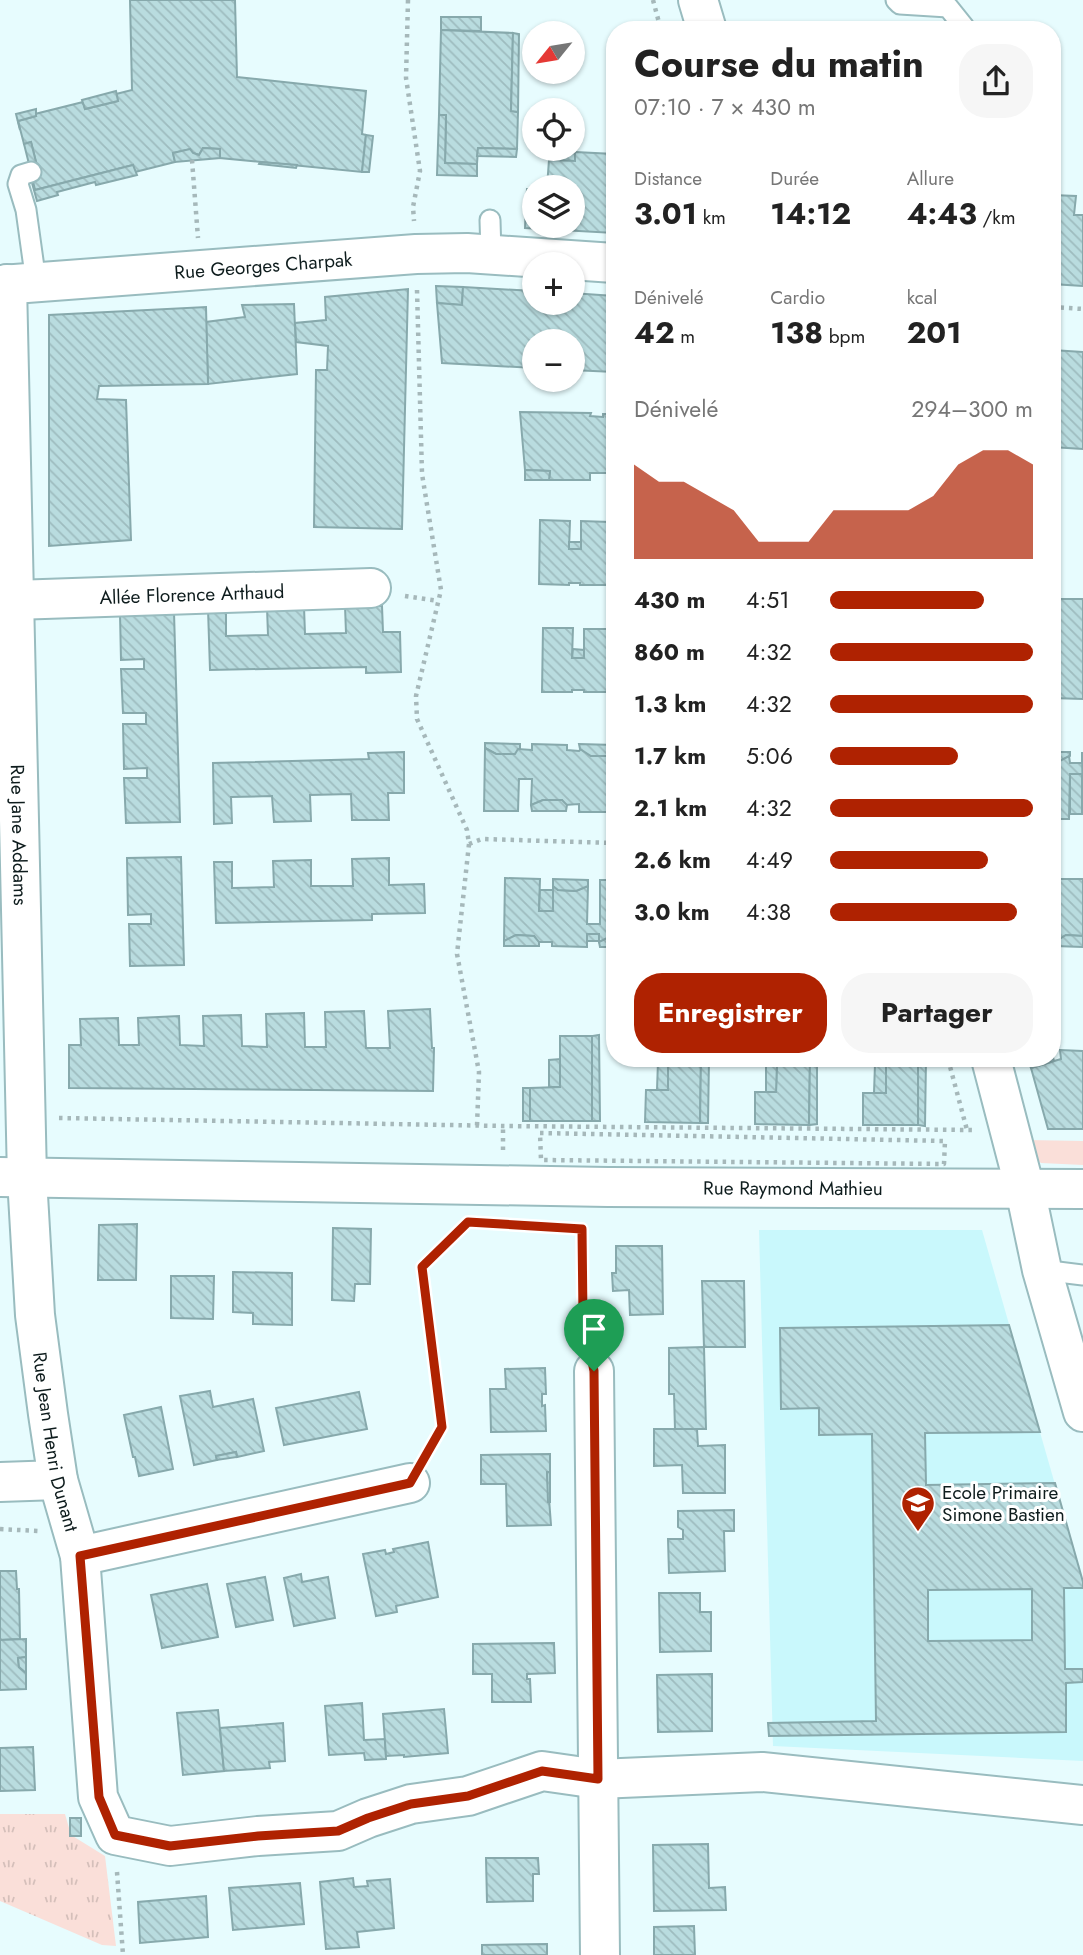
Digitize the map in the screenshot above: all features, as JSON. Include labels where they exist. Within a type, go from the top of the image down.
[{"type":"street","points":[[698,0],[704,21]]},
{"type":"street","name":"Rue Georges Charpak","points":[[14,284],[416,254],[467,253],[490,237],[606,261]]},
{"type":"street","name":"Rue Jane Addams","points":[[13,1177],[25,1117],[10,625],[14,284]]},
{"type":"street","name":"Allée Florence Arthaud","points":[[10,625],[371,588]]},
{"type":"street","points":[[993,1067],[1025,1189],[1042,1270],[1083,1412]]},
{"type":"street","name":"Rue Raymond Mathieu","points":[[13,1177],[608,1186],[1083,1189]]},
{"type":"street","name":"Rue Jean Henri Dunant","points":[[13,1177],[58,1480],[80,1556],[99,1797],[115,1835]]},
{"type":"street","points":[[594,1371],[600,1955]]},
{"type":"street","points":[[0,1482],[58,1480]]},
{"type":"street","points":[[80,1556],[410,1483]]},
{"type":"street","points":[[115,1835],[170,1846],[258,1836],[338,1831],[411,1804],[468,1796],[542,1771],[598,1779],[762,1772],[1083,1805]]},
{"type":"lane","points":[[896,0],[900,4],[948,7],[959,21]]},
{"type":"lane","points":[[14,284],[26,211],[18,184],[21,175],[31,172]]},
{"type":"lane","points":[[1042,1270],[1083,1275]]},
{"type":"path","points":[[408,0],[406,78],[420,171],[413,206],[421,369],[422,474],[441,590],[416,696],[417,719],[467,830],[469,844],[457,954],[479,1072],[477,1126]]},
{"type":"path","points":[[653,0],[659,21]]},
{"type":"path","points":[[192,160],[200,270]]},
{"type":"path","points":[[1061,308],[1083,309]]},
{"type":"path","points":[[469,844],[482,839],[606,843]]},
{"type":"path","points":[[950,1067],[967,1130]]},
{"type":"path","points":[[25,1117],[477,1126],[1010,1130]]},
{"type":"path","points":[[410,1483],[442,1427],[422,1267],[468,1222],[480,1222]]},
{"type":"path","points":[[491,1223],[582,1229],[583,1316],[594,1371]]},
{"type":"path","points":[[115,1835],[123,1955]]},
{"type":"shaded area","name":"Ecole Primaire Simone Bastien","points":[[759,1230],[982,1230],[1083,1582],[1083,1761],[773,1746]]},
{"type":"green space","points":[[1027,1140],[1083,1141],[1083,1165],[1041,1163],[1032,1155]]},
{"type":"green space","points":[[0,1814],[65,1814],[71,1835],[105,1856],[116,1946],[102,1945],[0,1901]]},
{"type":"building","points":[[130,0],[235,0],[237,77],[366,91],[362,134],[366,135],[362,172],[220,158],[220,149],[203,148],[199,155],[190,149],[173,153],[175,162],[135,172],[133,165],[35,190],[29,164],[36,162],[31,142],[24,144],[18,121],[83,102],[85,109],[118,101],[116,94],[132,90]]},
{"type":"building","points":[[441,17],[481,17],[481,31],[441,30]]},
{"type":"building","points":[[441,30],[513,33],[511,111],[518,112],[517,149],[478,148],[477,164],[445,163],[446,115],[439,115]]},
{"type":"building","points":[[513,33],[519,34],[518,112],[511,111]]},
{"type":"building","points":[[116,91],[118,101],[85,109],[82,100]]},
{"type":"building","points":[[36,109],[36,116],[18,121],[20,130],[16,114]]},
{"type":"building","points":[[439,115],[446,115],[445,163],[477,164],[477,176],[437,175]]},
{"type":"building","points":[[366,135],[373,136],[369,172],[362,172]]},
{"type":"building","points":[[31,142],[36,162],[29,164],[24,144]]},
{"type":"building","points":[[203,148],[220,149],[220,158],[175,162],[173,153],[190,149],[199,155]]},
{"type":"building","points":[[478,148],[517,149],[516,157],[477,156]]},
{"type":"building","points":[[585,153],[606,154],[606,233],[585,231],[585,175],[548,175],[549,161],[585,161]]},
{"type":"building","points":[[259,164],[297,165],[296,168]]},
{"type":"building","points":[[133,165],[137,175],[96,185],[95,182],[57,192],[58,195],[37,201],[32,183],[35,190]]},
{"type":"building","points":[[1061,195],[1076,196],[1074,215],[1083,215],[1083,286],[1061,285]]},
{"type":"building","points":[[436,286],[463,287],[462,305],[437,303]]},
{"type":"building","points":[[463,287],[522,290],[522,315],[585,315],[585,294],[606,295],[606,372],[585,371],[585,329],[522,329],[522,367],[442,363],[437,303],[462,305]]},
{"type":"building","points":[[408,289],[402,529],[314,527],[316,370],[327,370],[328,346],[296,342],[295,323],[326,320],[325,297]]},
{"type":"building","points":[[294,304],[297,374],[208,384],[206,322],[245,317],[242,305]]},
{"type":"building","points":[[206,307],[208,384],[99,386],[97,399],[126,400],[131,540],[49,546],[49,315]]},
{"type":"building","points":[[1061,351],[1083,352],[1083,449],[1061,448]]},
{"type":"building","points":[[520,412],[591,413],[590,416],[603,417],[603,414],[606,414],[606,473],[590,473],[590,480],[549,480],[550,471],[525,470]]},
{"type":"building","points":[[525,470],[550,471],[549,480],[525,480]]},
{"type":"building","points":[[540,520],[570,521],[569,549],[581,549],[581,521],[606,522],[606,585],[539,584]]},
{"type":"building","points":[[569,542],[581,542],[581,549],[569,549]]},
{"type":"building","points":[[1061,599],[1083,599],[1083,699],[1061,698]]},
{"type":"building","points":[[345,606],[382,606],[383,632],[400,632],[401,672],[366,673],[366,667],[210,670],[208,609],[226,609],[226,636],[268,635],[267,608],[304,607],[305,634],[346,633]]},
{"type":"building","points":[[174,612],[180,822],[126,823],[124,778],[147,778],[147,768],[124,769],[123,724],[146,724],[146,713],[123,713],[121,669],[144,669],[144,659],[121,660],[120,614]]},
{"type":"building","points":[[543,628],[573,628],[572,658],[584,658],[584,629],[606,629],[606,692],[542,692]]},
{"type":"building","points":[[573,649],[584,650],[584,658],[572,658]]},
{"type":"building","points":[[485,743],[520,744],[520,749],[515,754],[496,754],[485,748]]},
{"type":"building","points":[[532,744],[567,745],[567,750],[581,749],[591,756],[606,756],[606,812],[579,812],[579,804],[565,805],[562,800],[543,800],[531,805],[532,779],[519,779],[518,811],[484,811],[485,748],[496,754],[515,754],[518,749],[532,750]]},
{"type":"building","points":[[579,744],[606,745],[606,756],[591,756],[580,749]]},
{"type":"building","points":[[404,752],[404,793],[388,793],[389,820],[352,820],[351,794],[310,795],[311,821],[274,822],[272,796],[231,797],[232,823],[214,824],[213,763],[369,759],[368,753]]},
{"type":"building","points":[[1061,752],[1070,752],[1070,756],[1061,760]]},
{"type":"building","points":[[1082,752],[1083,813],[1082,774],[1070,774],[1069,819],[1061,819],[1061,760],[1069,756],[1070,763],[1082,763]]},
{"type":"building","points":[[1070,774],[1082,774],[1082,814],[1070,814]]},
{"type":"building","points":[[543,800],[562,800],[567,805],[566,811],[532,811],[531,805]]},
{"type":"building","points":[[181,857],[184,965],[130,966],[129,924],[151,924],[151,914],[128,915],[127,858]]},
{"type":"building","points":[[389,858],[389,885],[424,884],[425,913],[372,914],[372,920],[216,923],[214,862],[232,862],[232,888],[274,887],[273,861],[311,860],[311,886],[353,886],[352,859]]},
{"type":"building","points":[[505,878],[540,879],[539,911],[553,911],[553,886],[558,890],[576,891],[588,886],[587,924],[600,924],[600,880],[606,880],[606,939],[599,942],[599,934],[587,934],[587,947],[552,946],[552,942],[538,942],[534,936],[516,935],[504,941]]},
{"type":"building","points":[[553,879],[588,880],[588,886],[576,891],[558,890],[553,886]]},
{"type":"building","points":[[1061,879],[1083,879],[1083,936],[1066,935],[1061,938]]},
{"type":"building","points":[[540,890],[553,890],[553,911],[539,911]]},
{"type":"building","points":[[587,934],[599,934],[599,941],[587,941]]},
{"type":"building","points":[[516,935],[534,936],[539,946],[504,946],[504,941]]},
{"type":"building","points":[[1066,935],[1083,936],[1083,947],[1061,946],[1061,938]]},
{"type":"building","points":[[606,938],[606,947],[600,947],[599,942]]},
{"type":"building","points":[[430,1009],[434,1048],[433,1091],[69,1088],[69,1045],[81,1045],[80,1019],[118,1018],[119,1045],[139,1045],[138,1018],[179,1016],[180,1045],[204,1046],[203,1016],[241,1015],[242,1046],[267,1047],[266,1014],[304,1013],[305,1047],[326,1047],[325,1012],[364,1011],[366,1048],[390,1048],[388,1011]]},
{"type":"building","points":[[599,1035],[600,1121],[592,1121],[592,1036]]},
{"type":"building","points":[[560,1036],[592,1036],[592,1121],[530,1121],[530,1088],[560,1087]]},
{"type":"building","points":[[1061,1050],[1083,1051],[1083,1129],[1048,1129],[1031,1068],[1061,1067]]},
{"type":"building","points":[[560,1059],[560,1087],[549,1087],[549,1060]]},
{"type":"building","points":[[658,1067],[668,1067],[668,1090],[657,1090]]},
{"type":"building","points":[[668,1067],[701,1067],[700,1123],[645,1122],[646,1090],[668,1090]]},
{"type":"building","points":[[701,1067],[709,1067],[708,1123],[700,1123]]},
{"type":"building","points":[[766,1067],[777,1067],[776,1092],[766,1092]]},
{"type":"building","points":[[777,1067],[810,1067],[809,1125],[755,1124],[755,1092],[776,1092]]},
{"type":"building","points":[[810,1067],[817,1067],[817,1124],[809,1125]]},
{"type":"building","points":[[875,1067],[886,1067],[886,1093],[874,1093]]},
{"type":"building","points":[[886,1067],[918,1067],[918,1125],[863,1125],[863,1093],[886,1093]]},
{"type":"building","points":[[918,1067],[926,1067],[925,1126],[918,1125]]},
{"type":"building","points":[[523,1088],[530,1088],[530,1121],[523,1121]]},
{"type":"building","points":[[137,1224],[136,1280],[98,1280],[99,1225]]},
{"type":"building","points":[[333,1228],[371,1229],[370,1284],[355,1284],[354,1301],[332,1300]]},
{"type":"building","points":[[616,1246],[662,1246],[663,1314],[630,1315],[629,1290],[613,1291],[612,1273],[616,1273]]},
{"type":"building","points":[[233,1272],[292,1273],[292,1325],[253,1324],[253,1313],[233,1312]]},
{"type":"building","points":[[171,1276],[214,1276],[213,1319],[171,1318]]},
{"type":"building","points":[[702,1281],[744,1281],[745,1347],[704,1347]]},
{"type":"building","points":[[1009,1325],[1040,1432],[925,1433],[926,1485],[1055,1483],[1083,1582],[1083,1588],[1064,1588],[1065,1669],[1083,1669],[1083,1682],[1066,1683],[1066,1732],[769,1736],[768,1723],[876,1721],[872,1434],[819,1435],[819,1408],[781,1409],[780,1328]],"holes":[[[1032,1589],[1032,1640],[928,1641],[928,1590]]]},
{"type":"building","points":[[704,1347],[706,1429],[675,1429],[674,1394],[669,1394],[669,1348]]},
{"type":"building","points":[[545,1368],[546,1394],[542,1394],[542,1406],[545,1405],[546,1431],[491,1432],[490,1389],[506,1389],[505,1369]]},
{"type":"building","points":[[210,1391],[213,1407],[253,1399],[264,1451],[237,1457],[236,1452],[216,1456],[217,1460],[194,1465],[180,1396]]},
{"type":"building","points":[[359,1392],[367,1429],[284,1445],[276,1408]]},
{"type":"building","points":[[161,1407],[173,1469],[139,1476],[124,1415]]},
{"type":"building","points":[[654,1429],[697,1429],[698,1446],[725,1445],[725,1493],[683,1493],[682,1465],[654,1466]]},
{"type":"building","points":[[236,1452],[237,1457],[217,1460],[216,1456]]},
{"type":"building","points":[[550,1454],[550,1472],[547,1472],[551,1525],[507,1526],[506,1484],[481,1484],[481,1455]]},
{"type":"building","points":[[547,1472],[550,1472],[550,1502],[548,1502]]},
{"type":"building","points":[[734,1510],[734,1531],[724,1531],[725,1571],[669,1573],[668,1539],[683,1539],[683,1530],[678,1527],[678,1511]]},
{"type":"building","points":[[428,1542],[438,1597],[396,1606],[397,1612],[376,1616],[363,1554],[385,1550],[386,1554],[394,1552],[393,1549]]},
{"type":"building","points":[[0,1571],[16,1571],[20,1639],[0,1640]]},
{"type":"building","points":[[301,1574],[302,1582],[328,1577],[335,1618],[294,1626],[284,1578]]},
{"type":"building","points":[[265,1577],[273,1620],[236,1627],[227,1584]]},
{"type":"building","points":[[207,1584],[218,1637],[162,1648],[151,1595]]},
{"type":"building","points":[[659,1593],[700,1593],[700,1612],[711,1612],[711,1651],[660,1652]]},
{"type":"building","points":[[26,1639],[26,1657],[18,1658],[19,1667],[26,1673],[26,1689],[0,1690],[0,1640]]},
{"type":"building","points":[[554,1643],[555,1673],[527,1674],[527,1679],[530,1679],[531,1702],[492,1702],[492,1674],[473,1674],[473,1644]]},
{"type":"building","points":[[26,1657],[26,1673],[19,1667],[18,1658]]},
{"type":"building","points":[[712,1674],[712,1731],[658,1732],[657,1675]]},
{"type":"building","points":[[362,1703],[364,1740],[385,1739],[386,1759],[365,1760],[364,1753],[329,1755],[325,1706]]},
{"type":"building","points":[[444,1709],[448,1753],[386,1756],[383,1714]]},
{"type":"building","points":[[218,1710],[224,1771],[183,1775],[177,1713]]},
{"type":"building","points":[[283,1723],[285,1761],[269,1762],[270,1768],[224,1771],[220,1728]]},
{"type":"building","points":[[33,1747],[35,1790],[0,1791],[0,1748]]},
{"type":"building","points":[[70,1818],[81,1818],[81,1836],[70,1836]]},
{"type":"building","points":[[708,1844],[709,1888],[725,1887],[726,1910],[654,1911],[653,1845]]},
{"type":"building","points":[[486,1858],[538,1858],[539,1874],[533,1874],[533,1901],[487,1902]]},
{"type":"building","points":[[353,1878],[354,1887],[368,1886],[367,1881],[390,1879],[394,1928],[357,1932],[359,1947],[326,1949],[320,1882]]},
{"type":"building","points":[[300,1883],[304,1924],[233,1930],[229,1888]]},
{"type":"building","points":[[206,1896],[208,1937],[140,1943],[138,1902]]},
{"type":"building","points":[[694,1926],[695,1955],[654,1955],[654,1927]]},
{"type":"building","points":[[547,1944],[547,1955],[482,1955],[482,1945]]},
{"type":"place","name":"Ecole Primaire Simone Bastien","points":[[918,1533]]},
{"type":"route","points":[[468,1222],[582,1229],[583,1316],[594,1371],[598,1779],[542,1771],[468,1796],[411,1804],[338,1831],[258,1836],[170,1846],[115,1835],[99,1797],[80,1556],[410,1483],[442,1427],[422,1267],[468,1222]]}]
